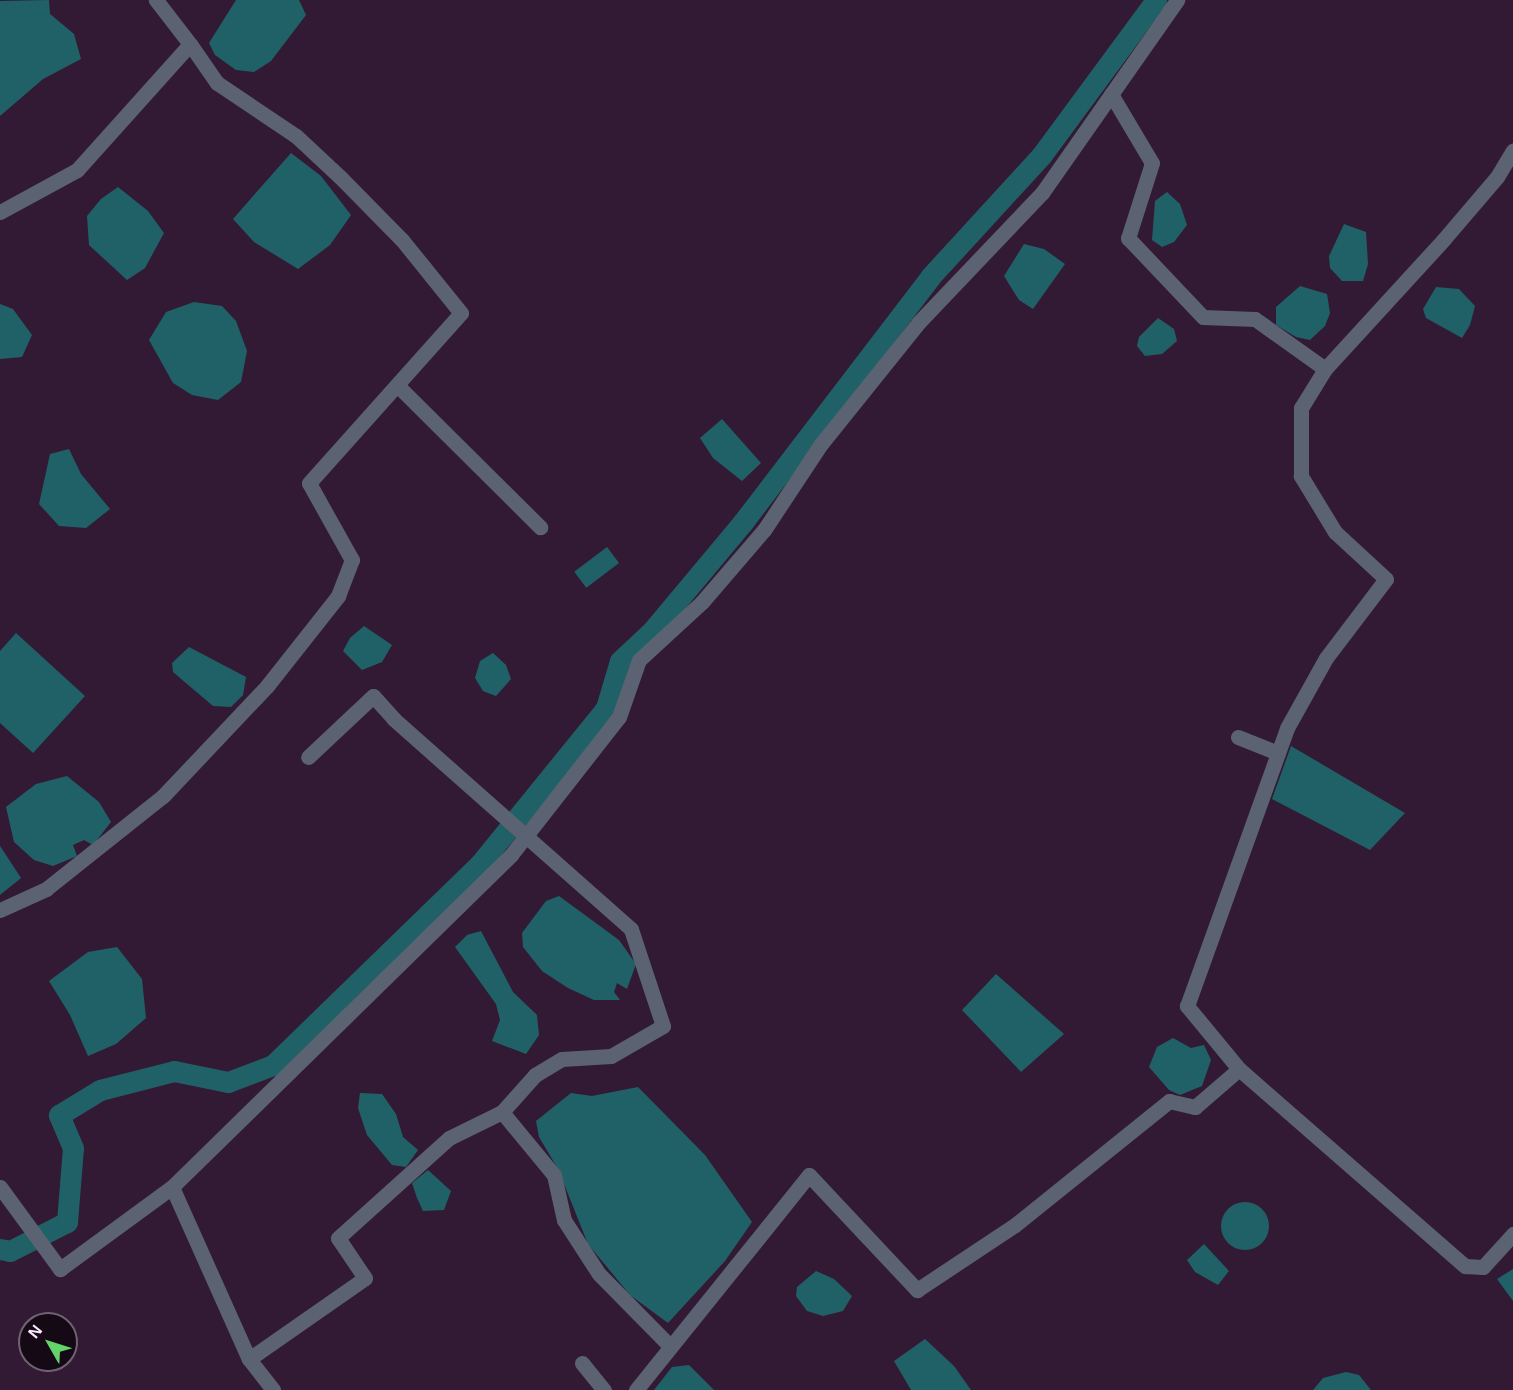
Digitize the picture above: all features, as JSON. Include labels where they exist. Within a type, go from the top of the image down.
[{"type":"street","points":[[0,910],[46,889],[163,796],[267,686],[338,596],[352,560],[309,483],[461,313],[402,240],[340,177],[296,136],[217,83],[156,0]]},
{"type":"street","points":[[0,1186],[60,1269],[172,1187],[511,855],[619,717],[639,660],[702,602],[764,530],[821,444],[919,322],[1042,194],[1177,0]]},
{"type":"street","points":[[0,212],[77,170],[190,44]]},
{"type":"street","points":[[1111,94],[1152,163],[1128,238],[1203,317],[1255,319],[1325,369]]},
{"type":"street","points":[[1513,150],[1474,204],[1325,369],[1301,408],[1301,476],[1335,532],[1386,579],[1326,657],[1287,728],[1187,1006],[1239,1069],[1465,1266],[1483,1267],[1513,1234]]},
{"type":"street","points":[[397,385],[540,526]]},
{"type":"street","points":[[249,1359],[365,1278],[338,1238],[449,1138],[502,1112],[535,1075],[562,1059],[611,1056],[663,1026],[631,929],[394,719],[373,696],[308,757]]},
{"type":"street","points":[[1238,737],[1278,753]]},
{"type":"street","points":[[636,1390],[809,1175],[917,1290],[1015,1225],[1168,1101],[1195,1107],[1239,1069]]},
{"type":"street","points":[[502,1112],[554,1175],[564,1220],[599,1274],[670,1347]]},
{"type":"street","points":[[172,1187],[249,1359],[273,1390]]},
{"type":"street","points":[[582,1363],[604,1390]]},
{"type":"shaded area","points":[[49,0],[50,14],[74,34],[81,59],[43,79],[0,116],[0,1]]},
{"type":"shaded area","points":[[236,0],[299,0],[306,15],[271,61],[254,72],[236,70],[215,55],[209,43]]},
{"type":"shaded area","points":[[291,153],[321,176],[351,215],[330,245],[298,269],[254,242],[233,219]]},
{"type":"shaded area","points":[[118,187],[148,211],[164,233],[145,268],[127,280],[89,245],[87,216],[101,199]]},
{"type":"shaded area","points":[[1167,192],[1180,204],[1187,225],[1174,242],[1162,247],[1152,240],[1155,201]]},
{"type":"shaded area","points":[[1344,224],[1366,232],[1368,264],[1363,281],[1342,281],[1330,268],[1329,256]]},
{"type":"shaded area","points":[[1024,244],[1044,249],[1065,264],[1033,309],[1019,300],[1004,276]]},
{"type":"shaded area","points":[[1300,286],[1327,294],[1330,313],[1325,326],[1310,340],[1296,337],[1276,325],[1276,307]]},
{"type":"shaded area","points":[[1436,287],[1459,289],[1475,306],[1470,325],[1462,338],[1426,318],[1423,309]]},
{"type":"shaded area","points":[[194,302],[222,306],[236,321],[247,351],[241,382],[218,400],[192,395],[173,383],[149,340],[166,312]]},
{"type":"shaded area","points":[[0,304],[13,309],[32,335],[22,357],[0,359]]},
{"type":"shaded area","points":[[1158,318],[1174,329],[1177,341],[1162,354],[1145,356],[1137,346],[1139,337]]},
{"type":"shaded area","points":[[722,419],[761,463],[742,481],[713,458],[700,438]]},
{"type":"shaded area","points":[[69,449],[81,474],[110,509],[86,528],[59,526],[39,504],[50,454]]},
{"type":"shaded area","points":[[607,547],[619,563],[586,588],[574,572]]},
{"type":"shaded area","points":[[364,626],[392,645],[382,662],[362,670],[343,651],[350,638]]},
{"type":"shaded area","points":[[16,633],[85,696],[33,753],[0,723],[0,651]]},
{"type":"shaded area","points":[[189,647],[246,677],[243,695],[231,707],[213,706],[173,672],[172,663]]},
{"type":"shaded area","points":[[493,653],[506,665],[511,679],[496,696],[483,691],[475,678],[480,661]]},
{"type":"shaded area","points":[[1291,746],[1405,813],[1370,850],[1272,799]]},
{"type":"shaded area","points":[[67,776],[99,802],[111,822],[93,845],[84,840],[73,845],[77,856],[53,866],[34,860],[14,842],[6,807],[36,784]]},
{"type":"shaded area","points":[[0,846],[21,878],[0,895]]},
{"type":"shaded area","points":[[559,896],[619,940],[636,964],[627,989],[617,983],[614,992],[620,1000],[594,1000],[568,988],[542,971],[523,947],[522,933],[546,901]]},
{"type":"shaded area","points":[[481,931],[513,992],[537,1015],[539,1035],[526,1054],[492,1041],[500,1020],[496,1004],[455,947],[467,935]]},
{"type":"shaded area","points":[[117,947],[142,979],[146,1018],[116,1044],[88,1056],[70,1015],[49,981],[88,952]]},
{"type":"shaded area","points":[[996,974],[1064,1034],[1021,1072],[962,1010]]},
{"type":"shaded area","points":[[1173,1038],[1191,1048],[1204,1045],[1211,1060],[1202,1086],[1180,1095],[1169,1090],[1149,1067],[1157,1047]]},
{"type":"shaded area","points":[[638,1087],[705,1155],[752,1222],[725,1261],[668,1323],[630,1295],[588,1244],[558,1169],[539,1137],[536,1121],[571,1093],[592,1096]]},
{"type":"shaded area","points":[[360,1093],[382,1094],[396,1114],[403,1137],[418,1150],[406,1167],[392,1165],[367,1135],[358,1108]]},
{"type":"shaded area","points":[[428,1170],[451,1191],[444,1210],[423,1211],[417,1198],[412,1183]]},
{"type":"shaded area","points":[[1245,1202],[1262,1209],[1269,1226],[1262,1243],[1245,1250],[1228,1243],[1221,1226],[1228,1209]]},
{"type":"shaded area","points":[[1204,1244],[1229,1271],[1218,1285],[1195,1272],[1187,1260]]},
{"type":"shaded area","points":[[1513,1269],[1513,1301],[1497,1279]]},
{"type":"shaded area","points":[[816,1271],[834,1279],[852,1296],[843,1311],[823,1316],[807,1311],[796,1296],[797,1287]]},
{"type":"shaded area","points":[[925,1339],[954,1366],[971,1390],[911,1390],[894,1361]]},
{"type":"shaded area","points":[[689,1365],[714,1390],[654,1390],[672,1367]]},
{"type":"shaded area","points":[[1346,1372],[1359,1375],[1371,1390],[1313,1390],[1323,1378]]},
{"type":"waterway","points":[[0,1249],[10,1251],[67,1222],[73,1148],[59,1115],[100,1090],[174,1071],[228,1082],[273,1065],[479,865],[606,708],[620,661],[652,631],[743,522],[930,277],[1041,156],[1156,0]]}]
